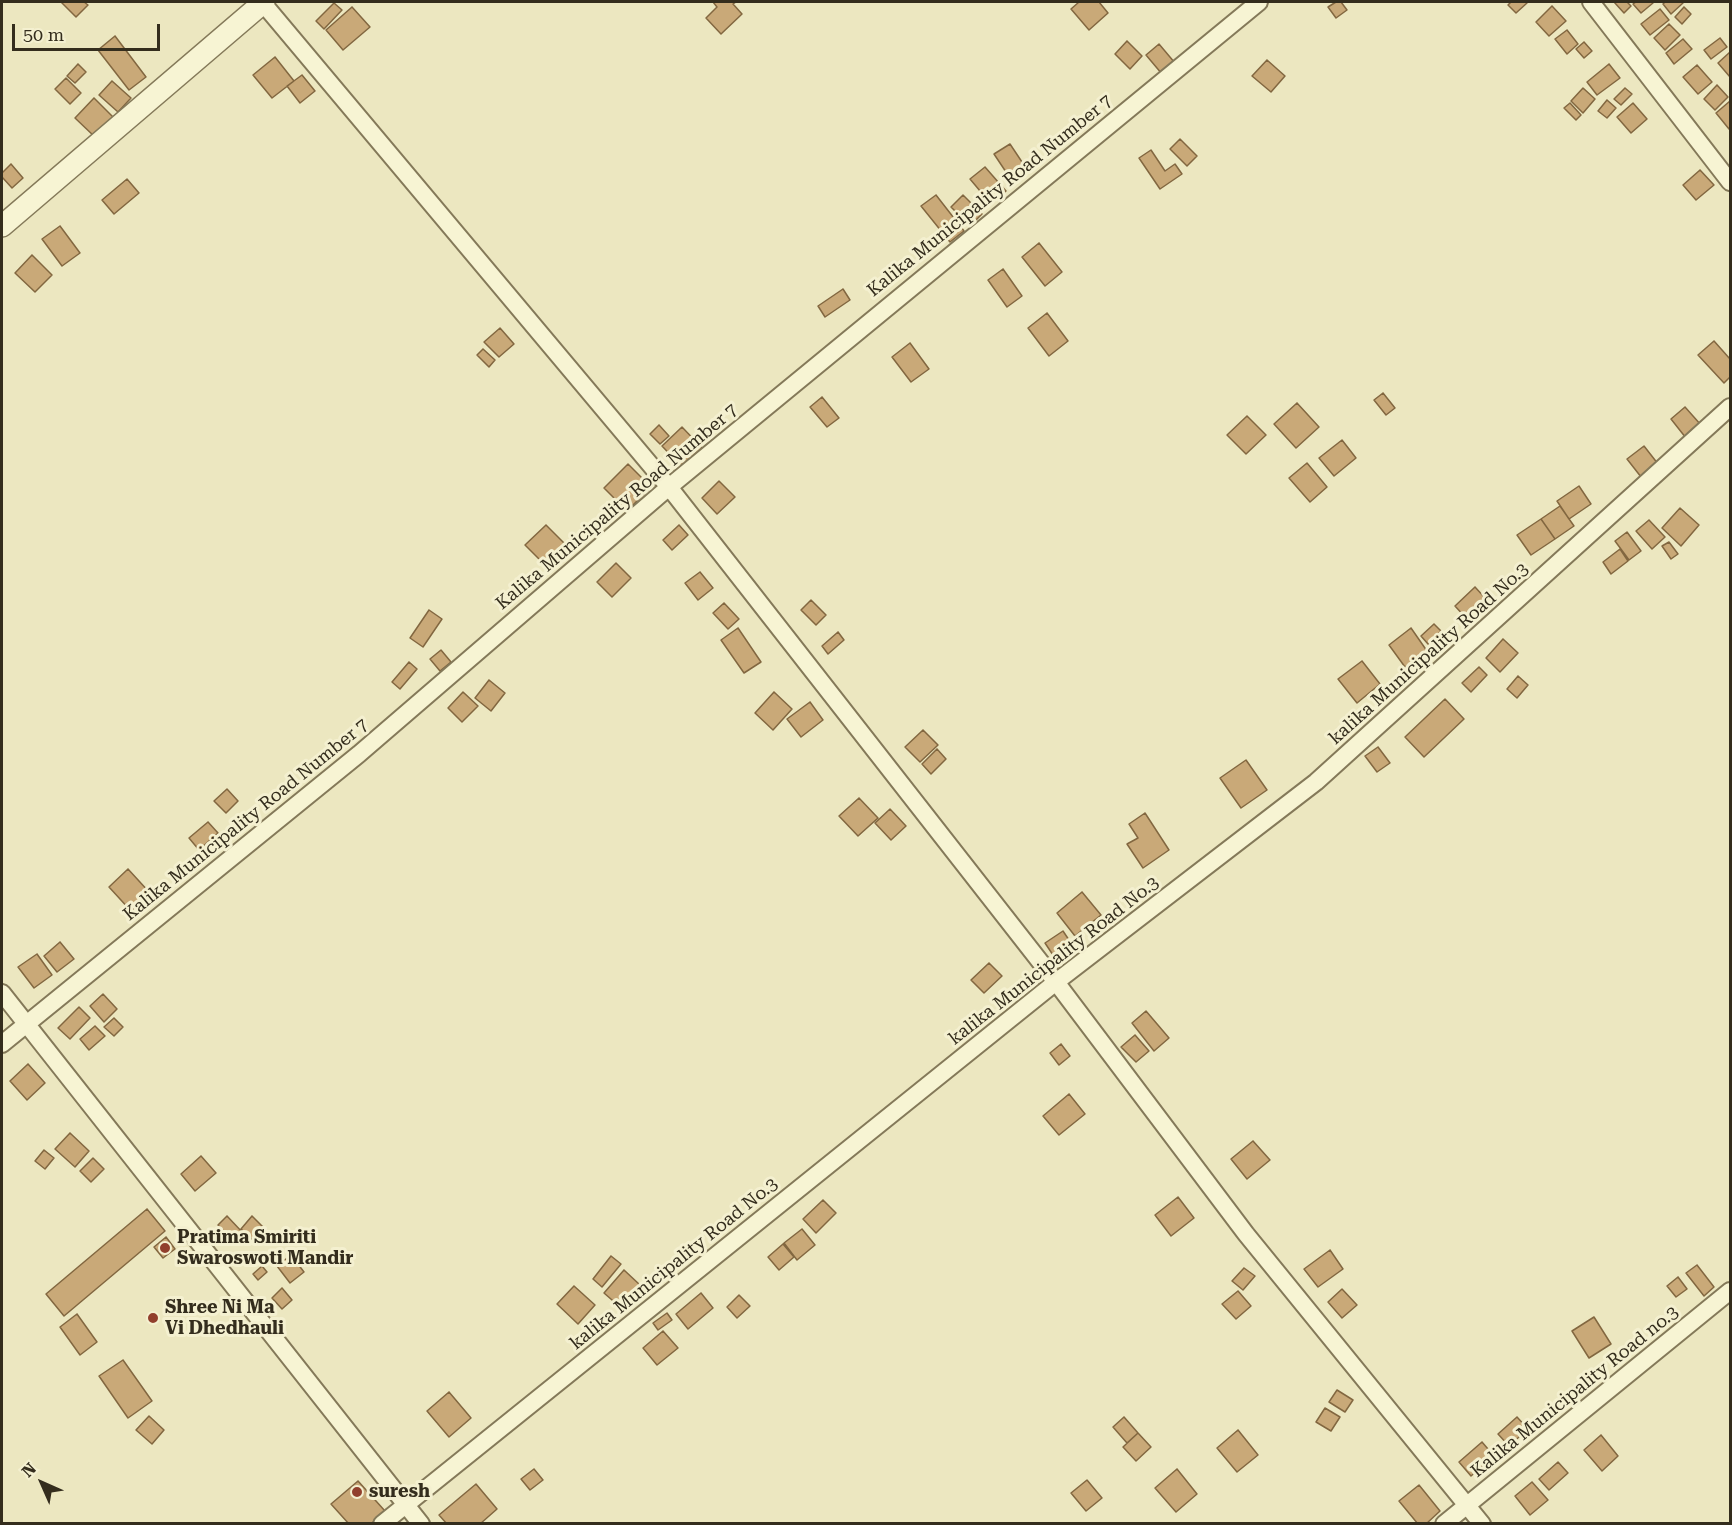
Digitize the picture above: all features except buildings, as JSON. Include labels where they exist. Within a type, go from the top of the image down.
[{"type":"street","points":[[2,226],[263,2],[669,487],[1056,982],[1246,1234],[1482,1524]]},
{"type":"street","name":"Kalika Municipality Road Number 7","points":[[2,1044],[359,754],[669,487],[1259,2]]},
{"type":"street","points":[[1590,2],[1731,182]]},
{"type":"street","name":"kalika Municipality Road No.3","points":[[382,1524],[1056,982],[1316,782],[1731,407]]},
{"type":"street","points":[[2,993],[421,1524]]},
{"type":"street","name":"Kalika Municipality Road no.3","points":[[1444,1524],[1731,1291]]},
{"type":"place","name":"Pratima Smiriti Swaroswoti Mandir","points":[[165,1248]]},
{"type":"place","name":"Shree Ni Ma Vi Dhedhauli","points":[[153,1318]]},
{"type":"place","name":"suresh","points":[[357,1492]]}]
